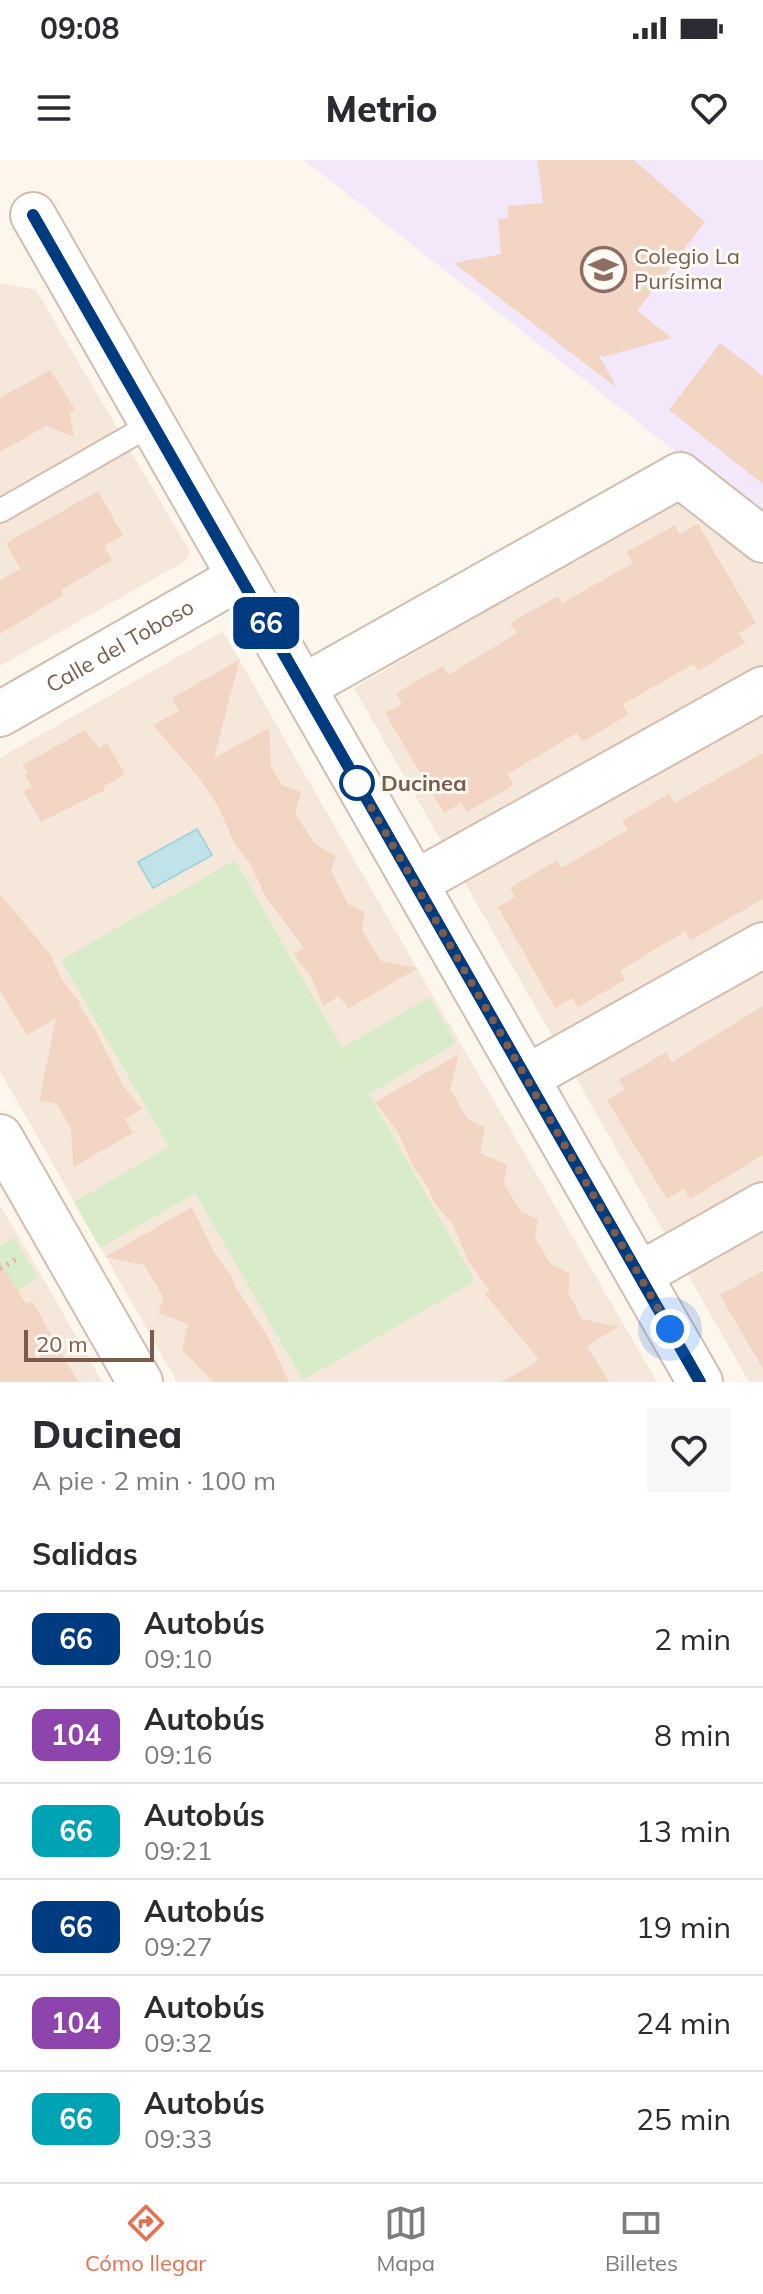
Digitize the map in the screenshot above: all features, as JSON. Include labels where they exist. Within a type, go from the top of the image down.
[{"type":"street","points":[[33,215],[700,1382]]},
{"type":"street","points":[[303,687],[680,475],[763,540]]},
{"type":"street","name":"Calle del Toboso","points":[[0,714],[240,577]]},
{"type":"street","points":[[415,883],[763,689]]},
{"type":"street","points":[[526,1078],[763,945]]},
{"type":"street","points":[[0,1137],[140,1382]]},
{"type":"street","points":[[639,1275],[763,1205]]},
{"type":"lane","points":[[0,511],[152,424]]},
{"type":"shaded area","name":"Colegio La Purísima","points":[[304,160],[763,160],[763,521],[605,396]]},
{"type":"shaded area","points":[[0,283],[36,290],[190,552],[187,560],[0,666]]},
{"type":"shaded area","points":[[684,497],[763,554],[763,1382],[749,1382],[354,688]]},
{"type":"shaded area","points":[[223,631],[657,1382],[177,1382],[0,1071],[0,758]]},
{"type":"shaded area","points":[[0,1205],[102,1382],[0,1382],[13,1237],[0,1245]]},
{"type":"green space","points":[[235,860],[342,1048],[430,997],[456,1043],[369,1094],[475,1281],[303,1380],[195,1193],[100,1248],[74,1202],[169,1147],[61,960]]},
{"type":"green space","points":[[14,1237],[38,1278],[0,1300],[0,1245]]},
{"type":"water","points":[[197,829],[212,855],[153,888],[138,862]]},
{"type":"building","points":[[537,160],[634,160],[705,222],[637,311],[672,338],[603,357],[598,354],[617,388],[454,263],[501,254],[498,219],[508,218],[508,206],[543,203]]},
{"type":"building","points":[[720,343],[763,376],[763,484],[669,410]]},
{"type":"building","points":[[50,370],[75,409],[70,413],[74,437],[46,426],[0,452],[0,398]]},
{"type":"building","points":[[98,491],[123,535],[104,546],[112,560],[61,590],[63,595],[0,634],[0,580],[20,569],[6,543]]},
{"type":"building","points":[[698,524],[756,623],[739,633],[745,643],[698,671],[694,664],[623,704],[628,715],[582,742],[577,733],[508,774],[514,785],[467,812],[461,803],[444,813],[385,713],[402,704],[396,693],[443,666],[448,675],[517,633],[510,623],[558,596],[562,603],[633,563],[627,552],[675,525],[680,534]]},
{"type":"building","points":[[240,659],[214,758],[269,728],[271,766],[282,785],[301,792],[295,814],[315,844],[336,856],[331,871],[348,904],[365,912],[362,930],[381,961],[418,968],[348,1009],[339,996],[323,1006],[312,979],[294,954],[304,948],[265,896],[250,863],[235,845],[218,806],[198,777],[153,725],[179,711],[172,698]]},
{"type":"building","points":[[85,730],[99,748],[107,743],[125,774],[103,787],[105,790],[41,822],[23,791],[32,787],[23,765]]},
{"type":"building","points":[[763,753],[763,899],[690,941],[685,931],[620,971],[625,980],[578,1007],[572,998],[555,1008],[498,907],[515,897],[510,888],[557,860],[561,868],[628,830],[622,821],[669,794],[674,803]]},
{"type":"building","points":[[0,894],[50,954],[63,981],[81,1004],[124,1087],[142,1109],[125,1119],[133,1133],[73,1167],[71,1128],[56,1103],[39,1101],[56,1018],[27,1035],[0,991]]},
{"type":"building","points":[[763,1006],[763,1155],[690,1199],[684,1189],[667,1199],[607,1100],[625,1090],[619,1080],[666,1052],[672,1062]]},
{"type":"building","points":[[459,1054],[450,1089],[467,1118],[485,1128],[480,1153],[507,1165],[504,1184],[521,1212],[538,1219],[535,1238],[551,1264],[570,1274],[568,1292],[582,1319],[618,1327],[587,1346],[609,1382],[502,1382],[539,1360],[485,1294],[490,1291],[469,1262],[452,1223],[435,1204],[398,1132],[375,1102]]},
{"type":"building","points":[[192,1207],[215,1254],[269,1339],[289,1382],[213,1382],[182,1350],[188,1324],[159,1313],[163,1297],[144,1265],[105,1257]]},
{"type":"building","points":[[0,1262],[26,1304],[32,1301],[78,1382],[0,1382]]},
{"type":"building","points":[[763,1271],[763,1369],[720,1295]]},
{"type":"bus line","name":"66","points":[[33,215],[700,1382]]},
{"type":"place","name":"Colegio La Purísima","points":[[603,269]]},
{"type":"place","name":"Ducinea","points":[[357,783]]},
{"type":"route","points":[[357,783],[670,1329]]}]
